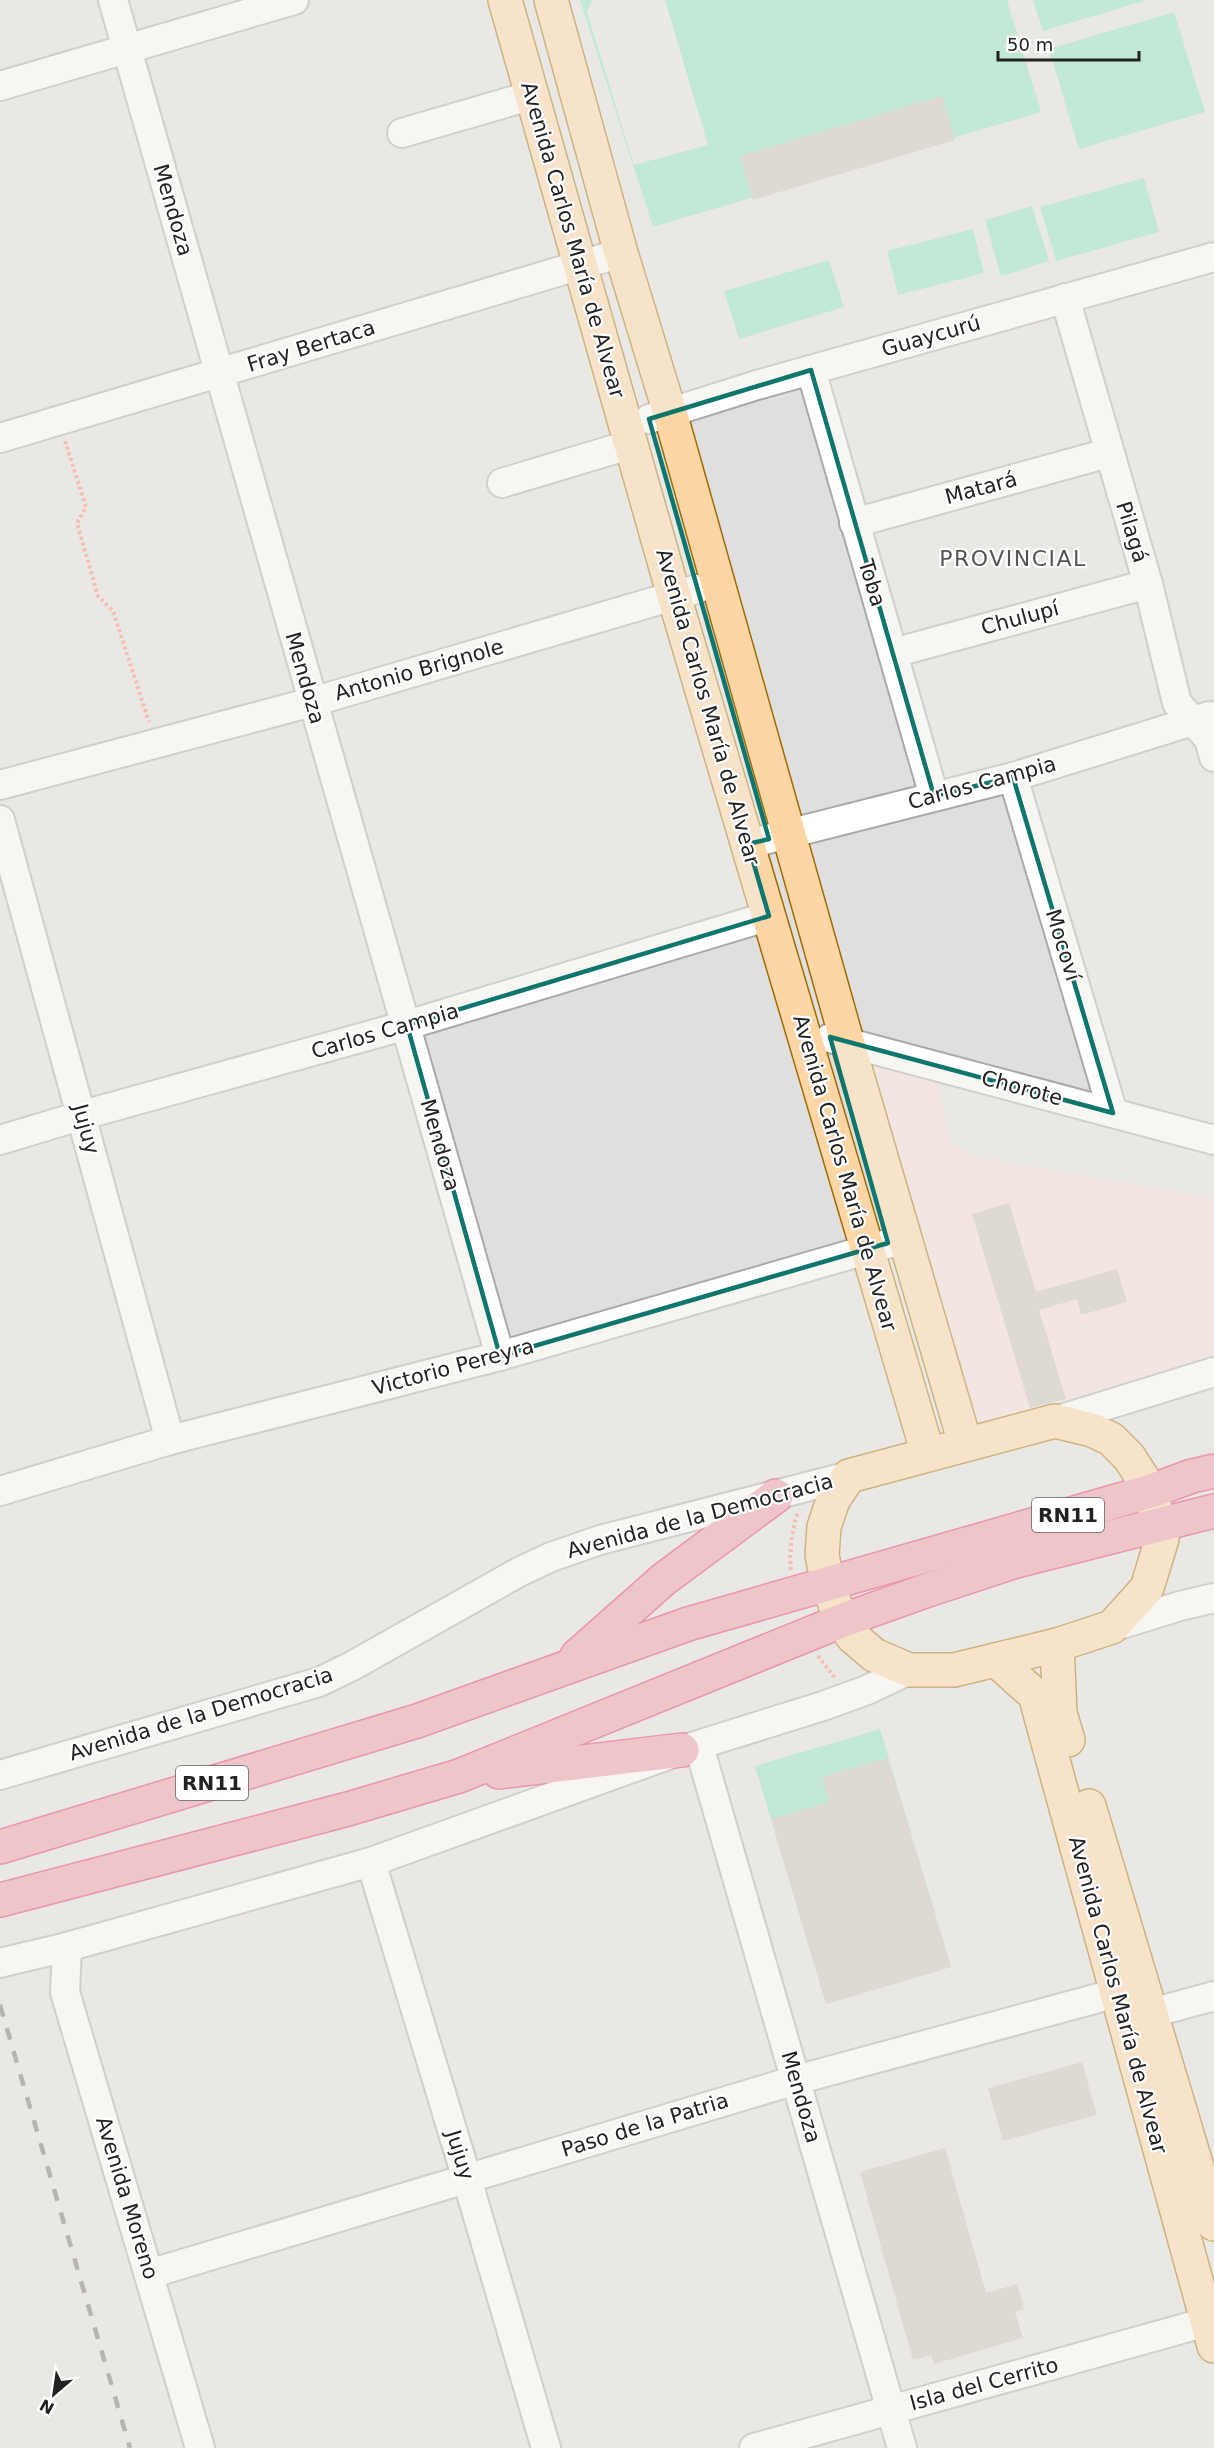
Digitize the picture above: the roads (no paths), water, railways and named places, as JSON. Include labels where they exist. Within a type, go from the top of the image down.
[{"type":"highway","name":"RN11","points":[[3,1846],[417,1721],[688,1624],[1214,1471]]},
{"type":"highway","points":[[565,1667],[664,1579],[776,1496]]},
{"type":"highway","name":"RN11","points":[[9,1898],[348,1809],[459,1776],[841,1621],[1016,1560],[1214,1511]]},
{"type":"highway","points":[[459,1776],[691,1748]]},
{"type":"main road","name":"Avenida Carlos María de Alvear","points":[[505,0],[533,95],[601,259]]},
{"type":"main road","name":"Avenida Carlos María de Alvear","points":[[528,0],[650,426],[686,592],[838,1039],[886,1244],[916,1412],[928,1454]]},
{"type":"main road","name":"Avenida Carlos María de Alvear","points":[[551,0],[601,259],[769,839],[769,916],[886,1244],[955,1410],[965,1443]]},
{"type":"main road","name":"Avenida Carlos María de Alvear","points":[[886,1244],[910,1325],[955,1410]]},
{"type":"main road","name":"Avenida Carlos María de Alvear","points":[[910,1325],[916,1412]]},
{"type":"main road","name":"Avenida de la Democracia","points":[[849,1476],[965,1443],[1055,1421]]},
{"type":"main road","points":[[849,1476],[833,1500],[824,1527],[822,1555],[828,1584],[841,1621],[853,1637],[874,1655],[909,1670],[954,1670],[1057,1645],[1112,1627],[1147,1588],[1162,1539],[1151,1491],[1129,1456],[1111,1439],[1092,1430],[1055,1421]]},
{"type":"main road","name":"Avenida Carlos María de Alvear","points":[[1057,1645],[1060,1713],[1138,1997],[1212,2329]]},
{"type":"main road","name":"Avenida Carlos María de Alvear","points":[[996,1660],[1035,1695],[1214,2224]]},
{"type":"street","name":"Mendoza","points":[[113,0],[500,1356]]},
{"type":"street","points":[[0,86],[294,0]]},
{"type":"street","points":[[402,133],[533,95]]},
{"type":"street","name":"Guaycurú","points":[[502,483],[650,426],[812,370],[1214,256]]},
{"type":"street","name":"Fray Bertaca","points":[[0,438],[601,259]]},
{"type":"street","name":"Pilagá","points":[[1065,298],[1108,453],[1148,584],[1177,703],[1203,718],[1214,756]]},
{"type":"street","name":"Toba","points":[[812,370],[934,796]]},
{"type":"street","name":"Matará","points":[[854,523],[1108,453]]},
{"type":"street","name":"Chulupí","points":[[893,653],[1148,584]]},
{"type":"street","name":"Antonio Brignole","points":[[0,785],[312,702],[686,592]]},
{"type":"street","name":"Carlos Campia","points":[[769,839],[1013,777],[1203,718]]},
{"type":"street","name":"Mocoví","points":[[1013,777],[1113,1113]]},
{"type":"street","name":"Jujuy","points":[[0,820],[83,1115],[170,1440]]},
{"type":"street","name":"Carlos Campia","points":[[0,1140],[406,1026],[769,916]]},
{"type":"street","name":"Chorote","points":[[838,1039],[1214,1140]]},
{"type":"street","name":"Victorio Pereyra","points":[[0,1491],[170,1440],[500,1356],[886,1244]]},
{"type":"street","name":"Avenida de la Democracia","points":[[1055,1421],[1214,1372]]},
{"type":"street","name":"Avenida de la Democracia","points":[[0,1775],[319,1682],[352,1666],[519,1572],[551,1557],[600,1540],[849,1476]]},
{"type":"street","points":[[1112,1627],[1214,1598]]},
{"type":"street","points":[[0,1963],[67,1947],[371,1862],[691,1748],[823,1706],[867,1690],[909,1670]]},
{"type":"street","name":"Mendoza","points":[[691,1748],[796,2080],[902,2448]]},
{"type":"street","name":"Jujuy","points":[[371,1862],[546,2448]]},
{"type":"street","name":"Avenida Moreno","points":[[67,1947],[65,1992],[200,2448]]},
{"type":"street","name":"Paso de la Patria","points":[[150,2274],[796,2080],[1138,1997],[1214,1996]]},
{"type":"street","name":"Isla del Cerrito","points":[[754,2448],[891,2409],[1212,2329]]},
{"type":"railway","points":[[0,2005],[130,2448]]},
{"type":"district","name":"PROVINCIAL","points":[[1013,558]]}]
